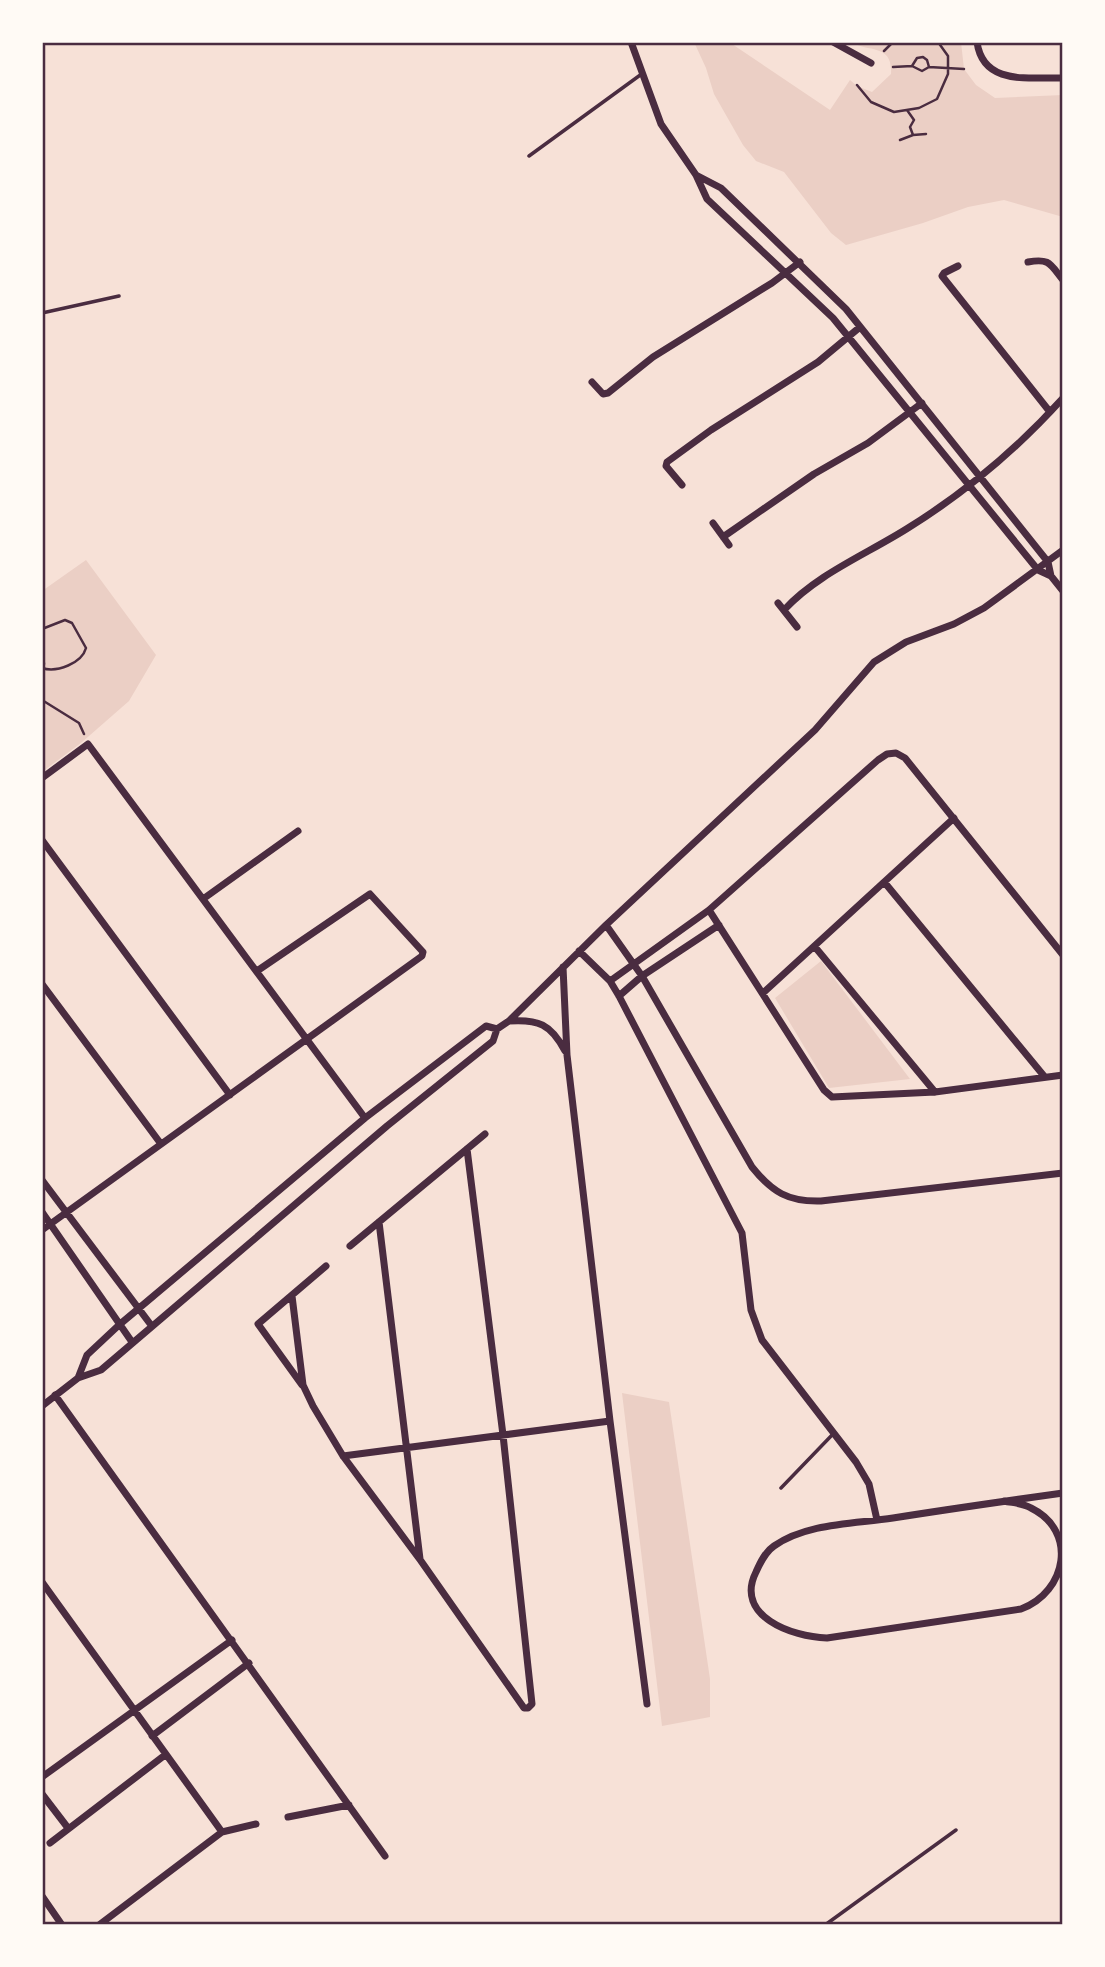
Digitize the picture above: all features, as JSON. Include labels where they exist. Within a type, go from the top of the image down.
[{"type":"street","points":[[631,42],[661,124],[696,175],[707,199],[833,318],[1038,570],[1051,576]]},
{"type":"street","points":[[833,42],[871,63]]},
{"type":"street","points":[[977,42],[978,52],[984,63],[1001,75],[1063,78]]},
{"type":"street","points":[[696,175],[721,188],[800,262],[860,327],[1048,562],[1051,576],[1063,591]]},
{"type":"street","points":[[1028,262],[1048,261],[1063,280]]},
{"type":"street","points":[[592,382],[603,394],[608,393],[653,357],[800,262]]},
{"type":"street","points":[[958,266],[942,276],[1050,412]]},
{"type":"street","points":[[682,485],[666,466],[667,462],[733,415],[796,377],[860,327]]},
{"type":"street","points":[[784,610],[826,577],[907,529],[970,486],[1022,441],[1063,398]]},
{"type":"street","points":[[723,537],[814,474],[868,443],[922,403]]},
{"type":"street","points":[[713,523],[729,545]]},
{"type":"street","points":[[42,1405],[78,1378],[101,1370],[427,1092],[493,1041],[497,1029],[509,1021],[606,925],[816,730],[874,662],[899,646],[954,624],[984,608],[1063,550]]},
{"type":"street","points":[[778,603],[797,627]]},
{"type":"street","points":[[42,778],[88,744],[365,1118]]},
{"type":"street","points":[[610,981],[709,910],[878,760],[887,754],[897,753],[905,758],[1063,955]]},
{"type":"street","points":[[763,993],[954,818]]},
{"type":"street","points":[[203,899],[298,831]]},
{"type":"street","points":[[42,840],[230,1095]]},
{"type":"street","points":[[885,883],[1045,1076]]},
{"type":"street","points":[[42,1230],[422,956],[422,949],[370,894],[257,971]]},
{"type":"street","points":[[709,910],[824,1090],[832,1097],[935,1092],[1063,1075]]},
{"type":"street","points":[[606,925],[642,976],[752,1167],[766,1185],[784,1196],[796,1200],[821,1201],[1063,1173]]},
{"type":"street","points":[[619,996],[642,976],[719,925]]},
{"type":"street","points":[[815,947],[935,1092]]},
{"type":"street","points":[[579,951],[610,981],[619,996],[743,1233],[751,1310],[762,1340],[856,1462],[869,1484],[877,1520]]},
{"type":"street","points":[[563,967],[567,1055],[647,1704]]},
{"type":"street","points":[[42,984],[161,1144]]},
{"type":"street","points":[[509,1021],[537,1021],[559,1040],[567,1055]]},
{"type":"street","points":[[78,1378],[87,1355],[119,1325],[365,1118],[486,1026],[497,1029]]},
{"type":"street","points":[[350,1246],[485,1134]]},
{"type":"street","points":[[326,1266],[258,1324],[303,1385],[343,1456],[524,1708],[528,1708],[532,1704],[503,1434],[467,1149]]},
{"type":"street","points":[[42,1180],[137,1310],[151,1325]]},
{"type":"street","points":[[42,1212],[132,1342]]},
{"type":"street","points":[[379,1223],[421,1561]]},
{"type":"street","points":[[292,1296],[303,1385]]},
{"type":"street","points":[[55,1395],[385,1856]]},
{"type":"street","points":[[343,1456],[610,1421]]},
{"type":"street","points":[[1004,1501],[1033,1508],[1048,1521],[1058,1538],[1061,1558],[1057,1577],[1046,1594],[1021,1609],[827,1638],[812,1637],[782,1627],[752,1605],[749,1585],[764,1556],[772,1547],[802,1531],[1004,1501],[1063,1493]]},
{"type":"street","points":[[42,1582],[222,1832]]},
{"type":"street","points":[[42,1777],[232,1640]]},
{"type":"street","points":[[152,1736],[249,1663]]},
{"type":"street","points":[[50,1843],[165,1755]]},
{"type":"street","points":[[42,1794],[68,1828]]},
{"type":"street","points":[[288,1817],[349,1805]]},
{"type":"street","points":[[99,1925],[222,1832],[256,1824]]},
{"type":"street","points":[[42,1896],[62,1925]]},
{"type":"lane","points":[[529,156],[643,73]]},
{"type":"lane","points":[[42,313],[119,296]]},
{"type":"lane","points":[[781,1488],[833,1433]]},
{"type":"lane","points":[[825,1925],[957,1830]]},
{"type":"path","points":[[884,51],[893,42]]},
{"type":"path","points":[[857,85],[871,102],[894,112],[919,108],[937,99],[948,74],[948,56],[938,42]]},
{"type":"path","points":[[912,66],[918,58],[923,57],[929,67]]},
{"type":"path","points":[[892,67],[912,66],[917,71],[929,67],[964,69]]},
{"type":"path","points":[[907,110],[914,120],[910,127],[913,135]]},
{"type":"path","points":[[900,140],[926,134]]},
{"type":"path","points":[[42,629],[65,620],[72,623],[86,648],[77,662],[48,670],[42,668],[42,649]]},
{"type":"path","points":[[42,700],[79,723],[88,744]]},
{"type":"shaded area","points":[[694,42],[729,42],[830,110],[850,80],[872,92],[891,74],[891,64],[884,53],[852,42],[961,42],[964,69],[976,85],[995,98],[1063,95],[1063,217],[1004,200],[968,207],[846,245],[831,233],[784,172],[756,161],[743,145],[714,94]]},
{"type":"shaded area","points":[[86,560],[156,655],[129,701],[81,743],[42,772],[42,591]]},
{"type":"shaded area","points":[[821,961],[910,1079],[829,1088],[775,998]]},
{"type":"shaded area","points":[[622,1393],[669,1402],[710,1679],[710,1717],[662,1726]]}]
